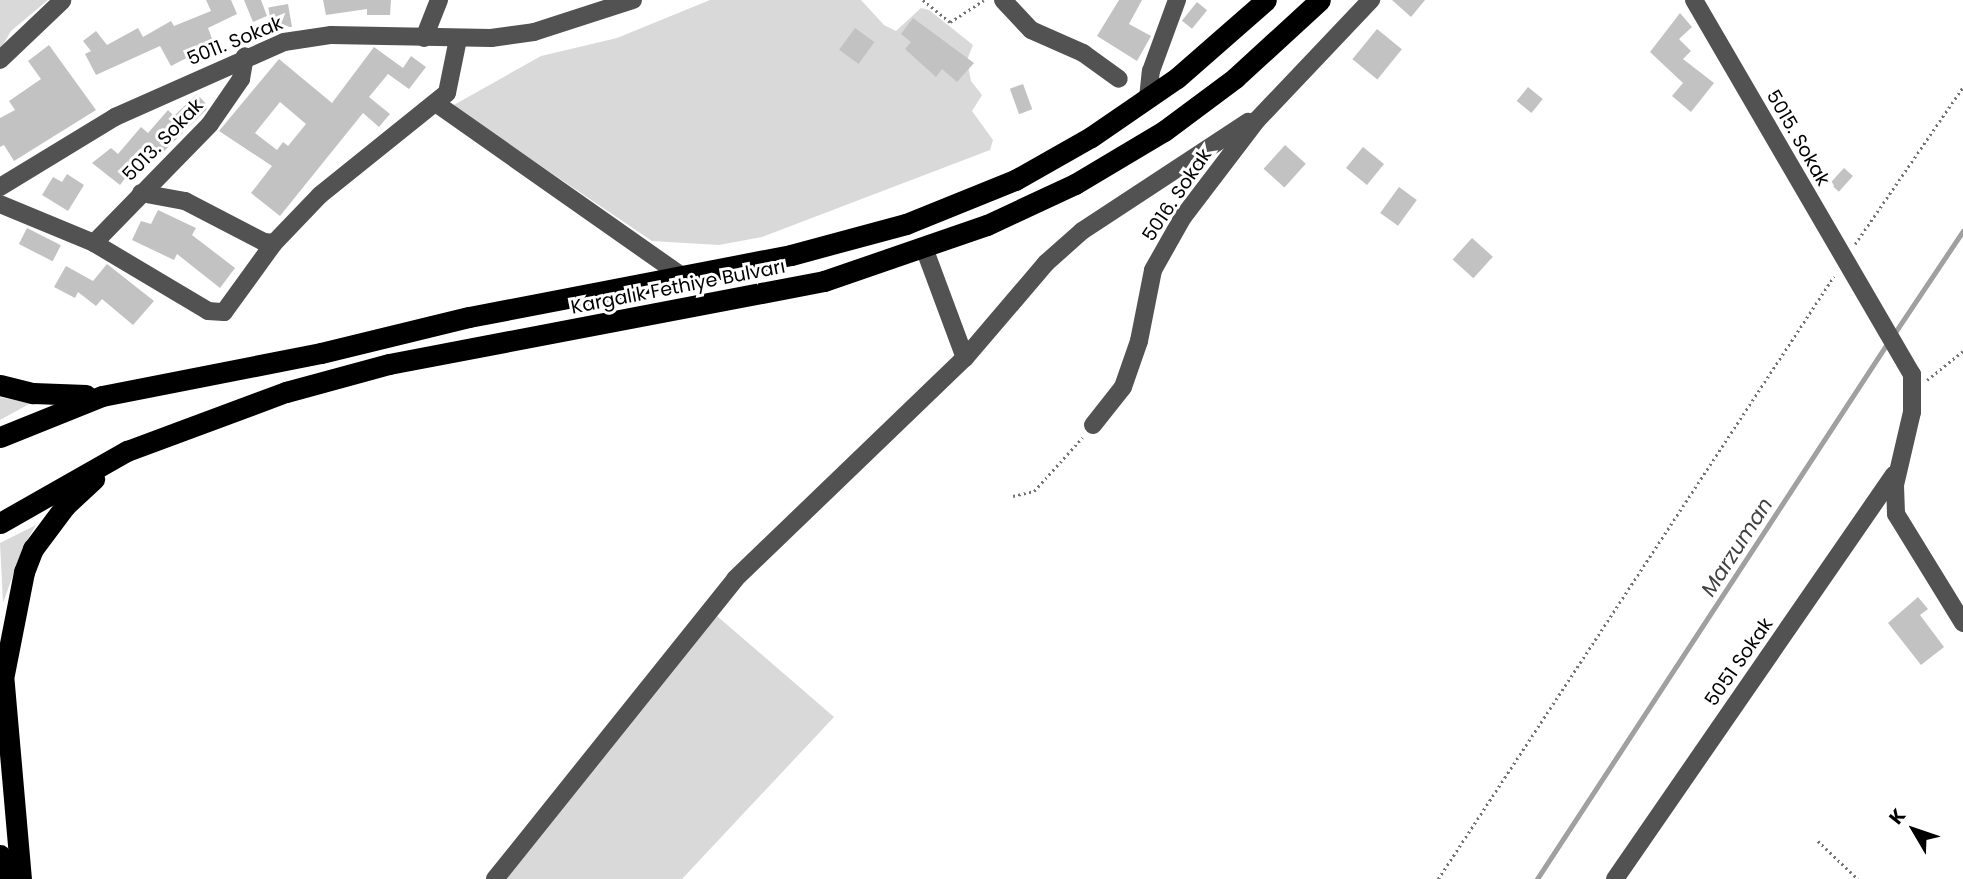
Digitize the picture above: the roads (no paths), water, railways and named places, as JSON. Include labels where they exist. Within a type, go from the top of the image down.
[{"type":"highway","name":"Kargalık Fethiye Bulvarı","points":[[0,437],[102,396],[839,243],[972,199],[1052,160],[1148,98],[1221,42],[1266,0]]},
{"type":"highway","name":"Kargalık Fethiye Bulvarı","points":[[0,523],[127,450],[223,412],[389,364],[824,281],[924,248],[1075,184],[1164,131],[1235,78],[1320,0]]},
{"type":"highway","points":[[0,385],[33,393],[102,396]]},
{"type":"highway","points":[[4,674],[24,572],[33,549],[65,506],[127,450]]},
{"type":"highway","points":[[0,652],[21,879]]},
{"type":"highway","points":[[0,855],[2,879]]},
{"type":"street","points":[[424,38],[439,0]]},
{"type":"street","name":"5011. Sokak","points":[[0,187],[115,117],[245,57],[309,36],[458,39],[534,32],[602,3],[633,0]]},
{"type":"street","points":[[1003,0],[1031,30],[1083,54],[1119,79]]},
{"type":"street","points":[[1148,98],[1151,71],[1177,0]]},
{"type":"street","name":"5016. Sokak","points":[[1093,425],[1123,387],[1139,341],[1153,270],[1163,250],[1222,162],[1266,110],[1371,0]]},
{"type":"street","name":"5015. Sokak","points":[[1694,0],[1865,297],[1906,361],[1914,390],[1898,470]]},
{"type":"street","points":[[0,60],[62,1]]},
{"type":"street","points":[[0,204],[94,243],[216,314],[232,305],[274,243],[338,180],[438,104],[447,93],[458,39]]},
{"type":"street","name":"5013. Sokak","points":[[94,243],[232,96],[245,57]]},
{"type":"street","points":[[438,104],[682,276]]},
{"type":"street","points":[[495,879],[735,579],[965,358],[1046,263],[1082,231],[1266,110]]},
{"type":"street","points":[[141,193],[185,201],[264,242],[274,243]]},
{"type":"street","points":[[924,248],[965,358]]},
{"type":"street","points":[[1898,470],[1896,514],[1963,623]]},
{"type":"street","name":"5051 Sokak","points":[[1615,879],[1898,470]]},
{"type":"waterway","name":"Marzuman","points":[[1894,334],[1963,231]]},
{"type":"waterway","name":"Marzuman","points":[[1537,879],[1887,344]]}]
